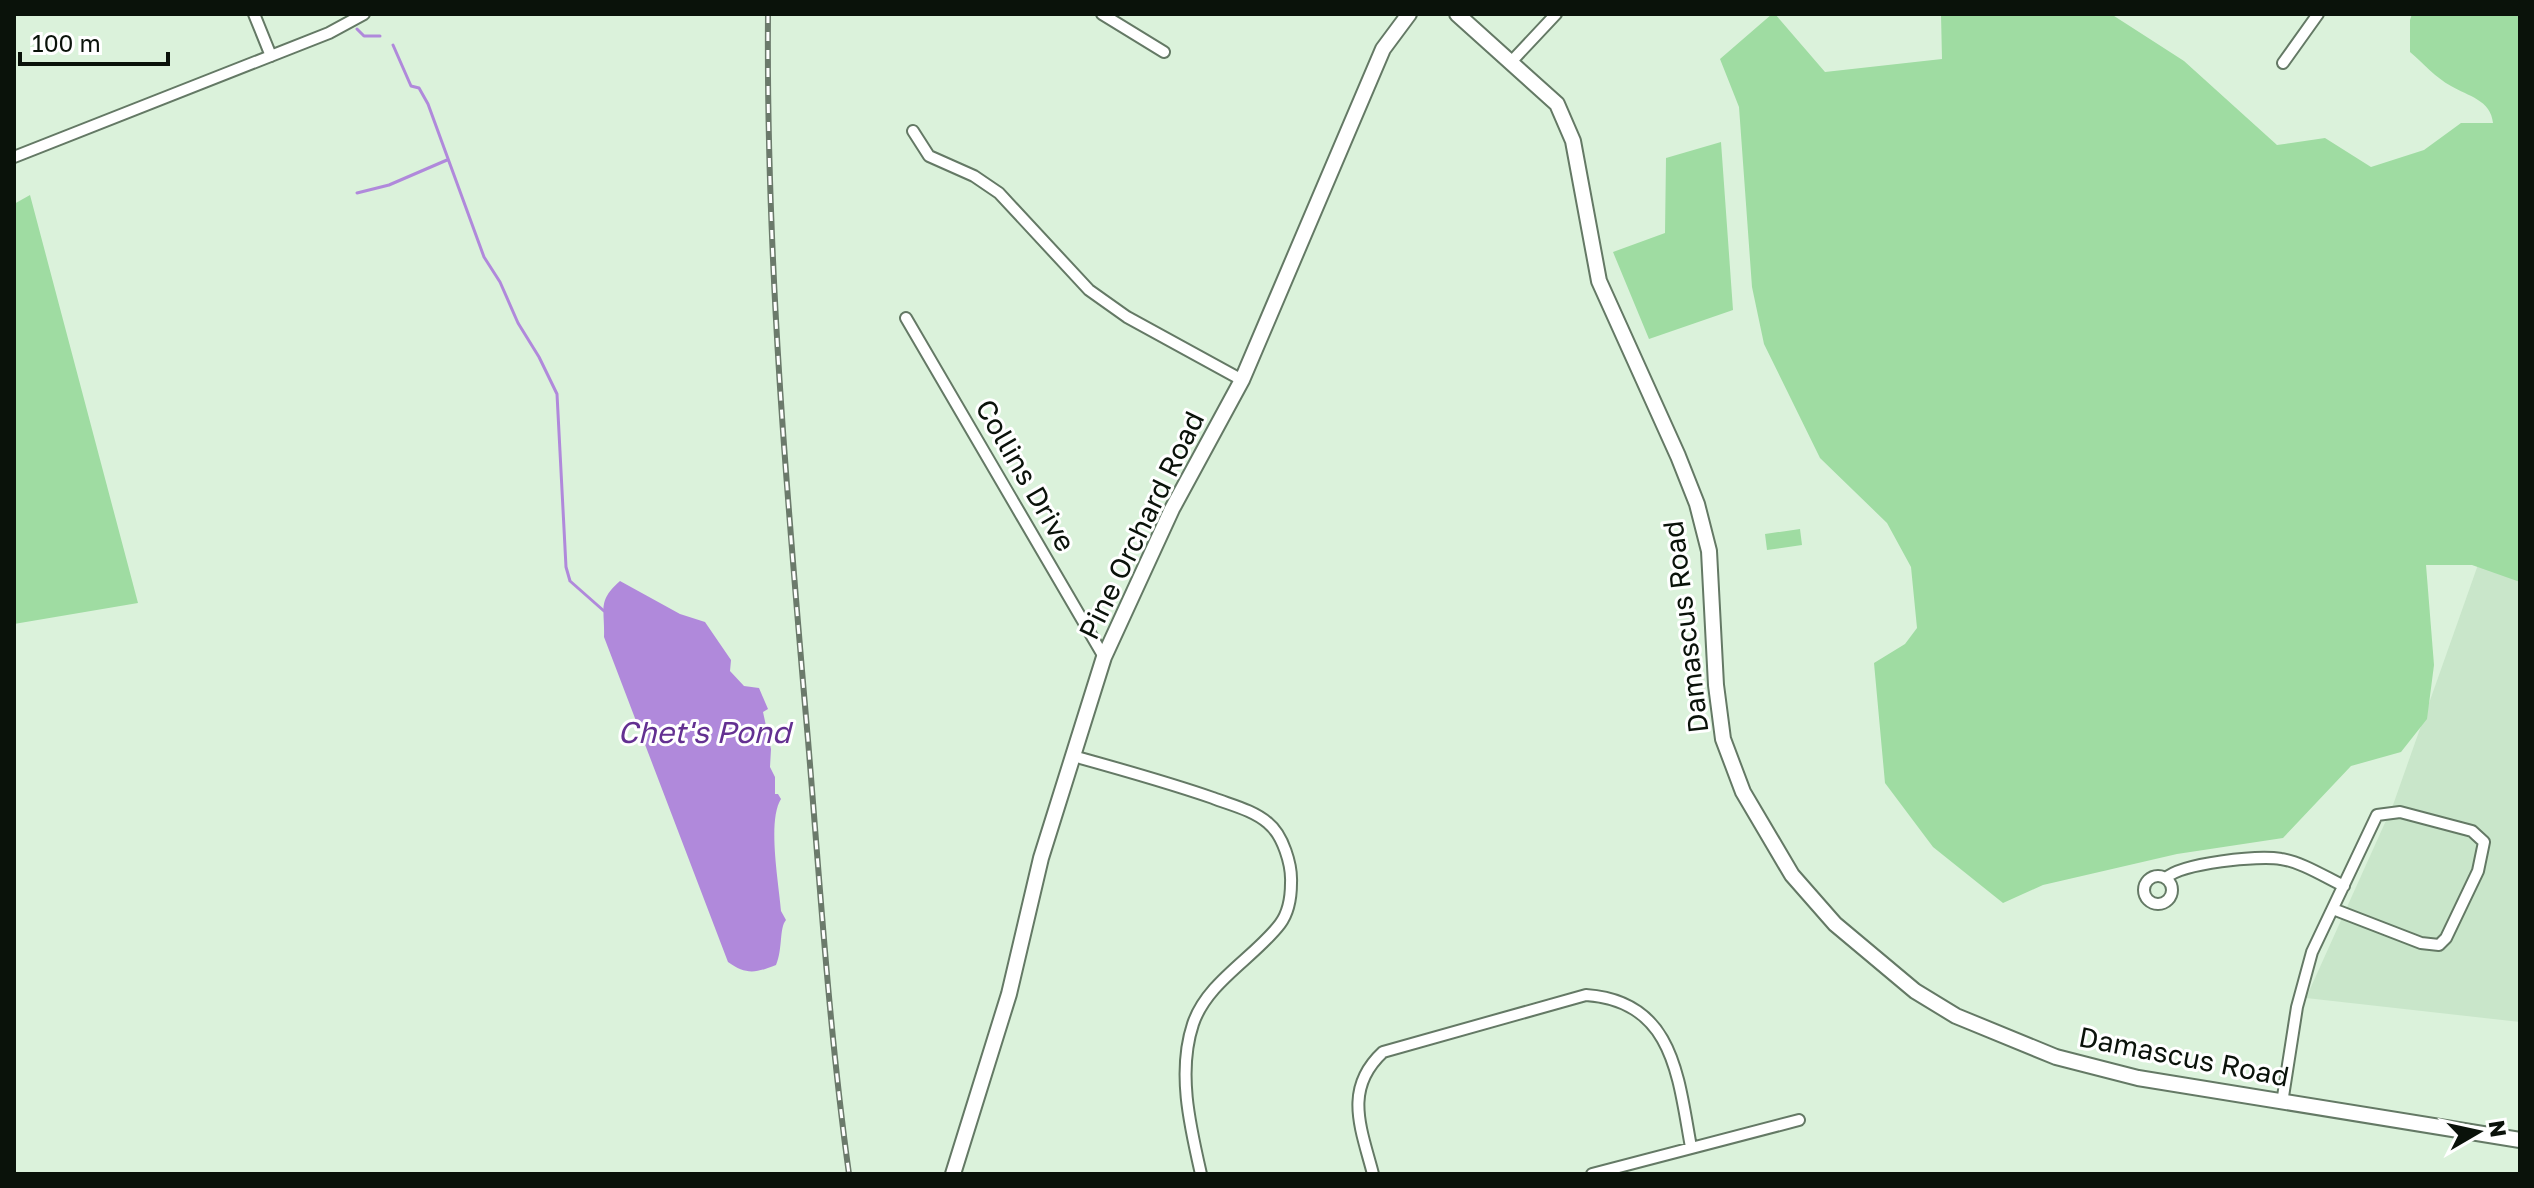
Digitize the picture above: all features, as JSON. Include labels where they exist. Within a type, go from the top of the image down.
[{"type":"street","points":[[254,14],[271,56]]},
{"type":"street","points":[[14,157],[343,27],[364,14]]},
{"type":"street","points":[[1102,14],[1164,52]]},
{"type":"street","name":"Pine Orchard Road","points":[[953,1174],[1009,994],[1041,858],[1104,657],[1172,509],[1242,380],[1383,49],[1409,14]]},
{"type":"street","name":"Damascus Road","points":[[1457,14],[1557,104],[1573,141],[1599,281],[1678,456],[1709,551],[1716,685],[1723,739],[1743,792],[1792,875],[1835,924],[1915,991],[1956,1016],[2056,1057],[2138,1078],[2520,1140]]},
{"type":"street","points":[[1511,62],[1556,14]]},
{"type":"street","points":[[2283,63],[2318,14]]},
{"type":"street","points":[[913,131],[929,156],[974,176],[999,193],[1089,290],[1127,317],[1242,380]]},
{"type":"street","name":"Collins Drive","points":[[906,318],[1104,657]]},
{"type":"street","points":[[1073,756],[1161,780],[1245,810],[1271,824],[1287,851],[1292,873],[1291,899],[1283,921],[1209,994],[1193,1023],[1185,1074],[1192,1135],[1201,1174]]},
{"type":"street","points":[[2282,1103],[2297,1007],[2312,952],[2377,815],[2400,812],[2472,831],[2484,842],[2478,871],[2446,938],[2439,945],[2421,943],[2333,909]]},
{"type":"street","points":[[2166,878],[2189,868],[2255,858],[2282,859],[2344,886]]},
{"type":"street","points":[[1373,1174],[1356,1105],[1370,1064],[1383,1052],[1586,995],[1607,997],[1629,1005],[1652,1022],[1667,1046],[1680,1088],[1691,1147]]},
{"type":"street","points":[[1592,1174],[1799,1120]]},
{"type":"shaded area","points":[[2520,446],[2520,1022],[2306,998],[2393,805]]},
{"type":"green space","points":[[1772,14],[1825,72],[1942,59],[1941,14],[2111,14],[2184,61],[2277,145],[2325,138],[2371,167],[2424,150],[2461,123],[2493,123],[2483,104],[2445,83],[2410,52],[2412,14],[2520,14],[2520,582],[2472,565],[2426,565],[2434,665],[2427,719],[2401,752],[2351,766],[2283,838],[2177,854],[2043,885],[2003,903],[1933,847],[1885,783],[1874,663],[1905,644],[1917,628],[1911,567],[1887,523],[1820,458],[1764,344],[1752,287],[1739,107],[1720,59]]},
{"type":"green space","points":[[1721,142],[1733,310],[1649,339],[1613,252],[1665,233],[1666,158]]},
{"type":"green space","points":[[30,195],[138,603],[14,624],[14,204]]},
{"type":"green space","points":[[1800,529],[1802,545],[1767,550],[1765,534]]},
{"type":"water","name":"Chet's Pond","points":[[620,581],[680,614],[705,622],[731,660],[730,671],[744,686],[759,688],[768,709],[763,712],[771,749],[770,767],[775,777],[775,794],[781,799],[775,822],[776,869],[781,911],[786,920],[776,965],[751,971],[728,962],[604,637],[605,600]]},
{"type":"waterway","points":[[357,29],[364,36],[380,36]]},
{"type":"waterway","points":[[393,45],[411,86],[419,88],[428,104],[484,257],[557,394],[566,567],[570,581],[604,611]]},
{"type":"waterway","points":[[357,193],[389,185],[447,160]]},
{"type":"railway","points":[[768,14],[770,196],[786,468],[826,957],[849,1174]]}]
